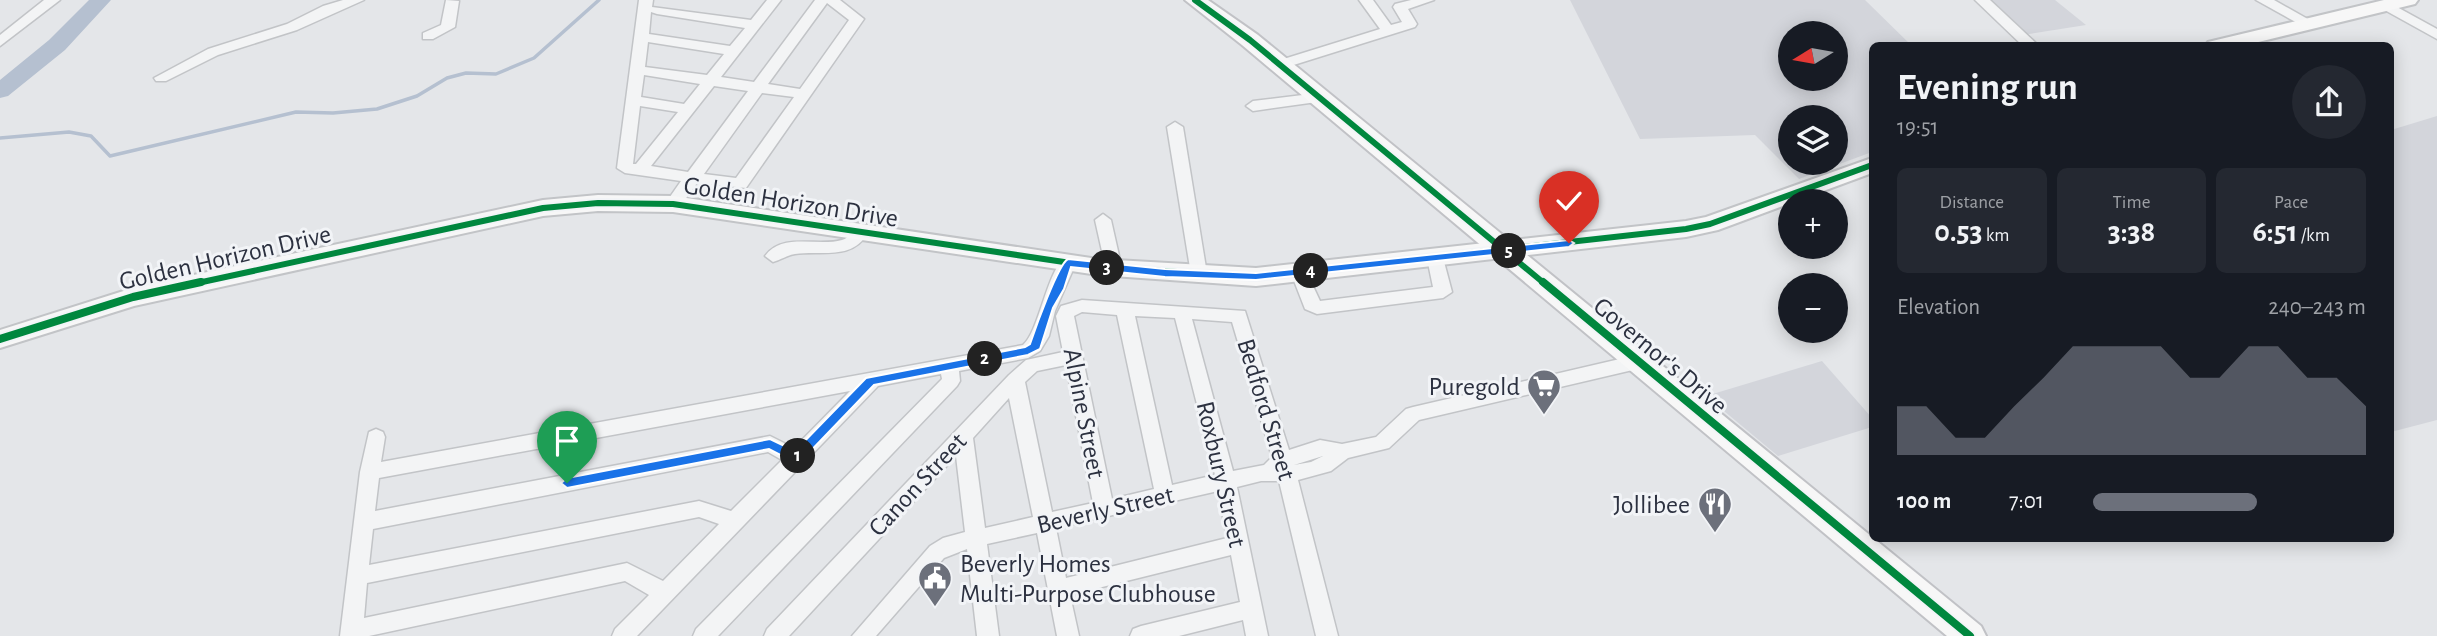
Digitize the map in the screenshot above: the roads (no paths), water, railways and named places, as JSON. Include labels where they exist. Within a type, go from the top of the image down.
[{"type":"main road","name":"Governor's Drive","points":[[1195,0],[1234,27],[1970,636]]},
{"type":"street","points":[[0,42],[53,0]]},
{"type":"street","points":[[161,78],[213,52],[292,27],[328,9],[357,0]]},
{"type":"street","points":[[428,36],[448,27],[454,0]]},
{"type":"street","points":[[640,170],[774,0]]},
{"type":"street","points":[[673,204],[822,0]]},
{"type":"street","points":[[755,25],[657,3],[642,31],[625,168],[740,184],[857,19],[831,0]]},
{"type":"street","points":[[1366,0],[1390,32]]},
{"type":"street","points":[[1279,65],[1410,24],[1400,7],[1427,0]]},
{"type":"street","points":[[1982,0],[2028,42]]},
{"type":"street","points":[[2263,0],[2306,23]]},
{"type":"street","points":[[2230,42],[2408,0]]},
{"type":"street","points":[[2386,5],[2437,35]]},
{"type":"street","points":[[642,31],[734,51]]},
{"type":"street","points":[[637,70],[804,94]]},
{"type":"street","points":[[1253,106],[1319,98]]},
{"type":"street","points":[[634,100],[688,109]]},
{"type":"street","points":[[1175,127],[1199,274]]},
{"type":"street","name":"Golden Horizon Drive","points":[[0,339],[133,297],[543,208],[598,203],[673,204],[1061,262],[1114,268],[1256,276],[1504,251],[1710,224],[1869,166]]},
{"type":"street","points":[[1103,220],[1114,268]]},
{"type":"street","points":[[773,256],[790,246],[847,246],[857,241],[860,233]]},
{"type":"street","points":[[1299,273],[1311,304],[1317,308],[1443,292],[1436,258]]},
{"type":"street","points":[[370,472],[1028,351],[1040,338],[1048,307],[1059,289],[1061,262]]},
{"type":"street","name":"Bedford Street","points":[[1065,316],[1067,311],[1076,306],[1239,316],[1285,467],[1327,636]]},
{"type":"street","points":[[1125,309],[1165,496]]},
{"type":"street","name":"Roxbury Street","points":[[1182,313],[1226,481],[1257,636]]},
{"type":"street","name":"Alpine Street","points":[[1065,316],[1104,510]]},
{"type":"street","name":"Canon Street","points":[[775,636],[1015,380],[1032,365],[1074,357]]},
{"type":"street","name":"Beverly Street","points":[[863,636],[937,552],[950,544],[1285,467],[1327,466],[1342,452],[1382,443],[1413,414],[1637,362]]},
{"type":"street","points":[[704,636],[951,381],[949,365]]},
{"type":"street","points":[[1015,380],[1068,636]]},
{"type":"street","points":[[623,636],[871,381]]},
{"type":"street","points":[[963,435],[988,636]]},
{"type":"street","points":[[376,438],[352,633],[627,572],[665,593]]},
{"type":"street","points":[[364,522],[770,444],[796,458]]},
{"type":"street","points":[[358,576],[699,509],[735,521]]},
{"type":"street","points":[[1058,589],[1239,544]]},
{"type":"street","points":[[1141,636],[1252,608]]},
{"type":"waterway","points":[[0,91],[57,45],[101,0]]},
{"type":"waterway","points":[[0,138],[69,132],[91,136],[110,156],[296,112],[333,113],[377,109],[417,96],[447,78],[466,73],[496,74],[534,58],[599,0]]},
{"type":"place","name":"Puregold","points":[[1544,416]]},
{"type":"place","name":"Jollibee","points":[[1715,534]]},
{"type":"place","name":"Beverly Homes Multi-Purpose Clubhouse","points":[[935,608]]}]
